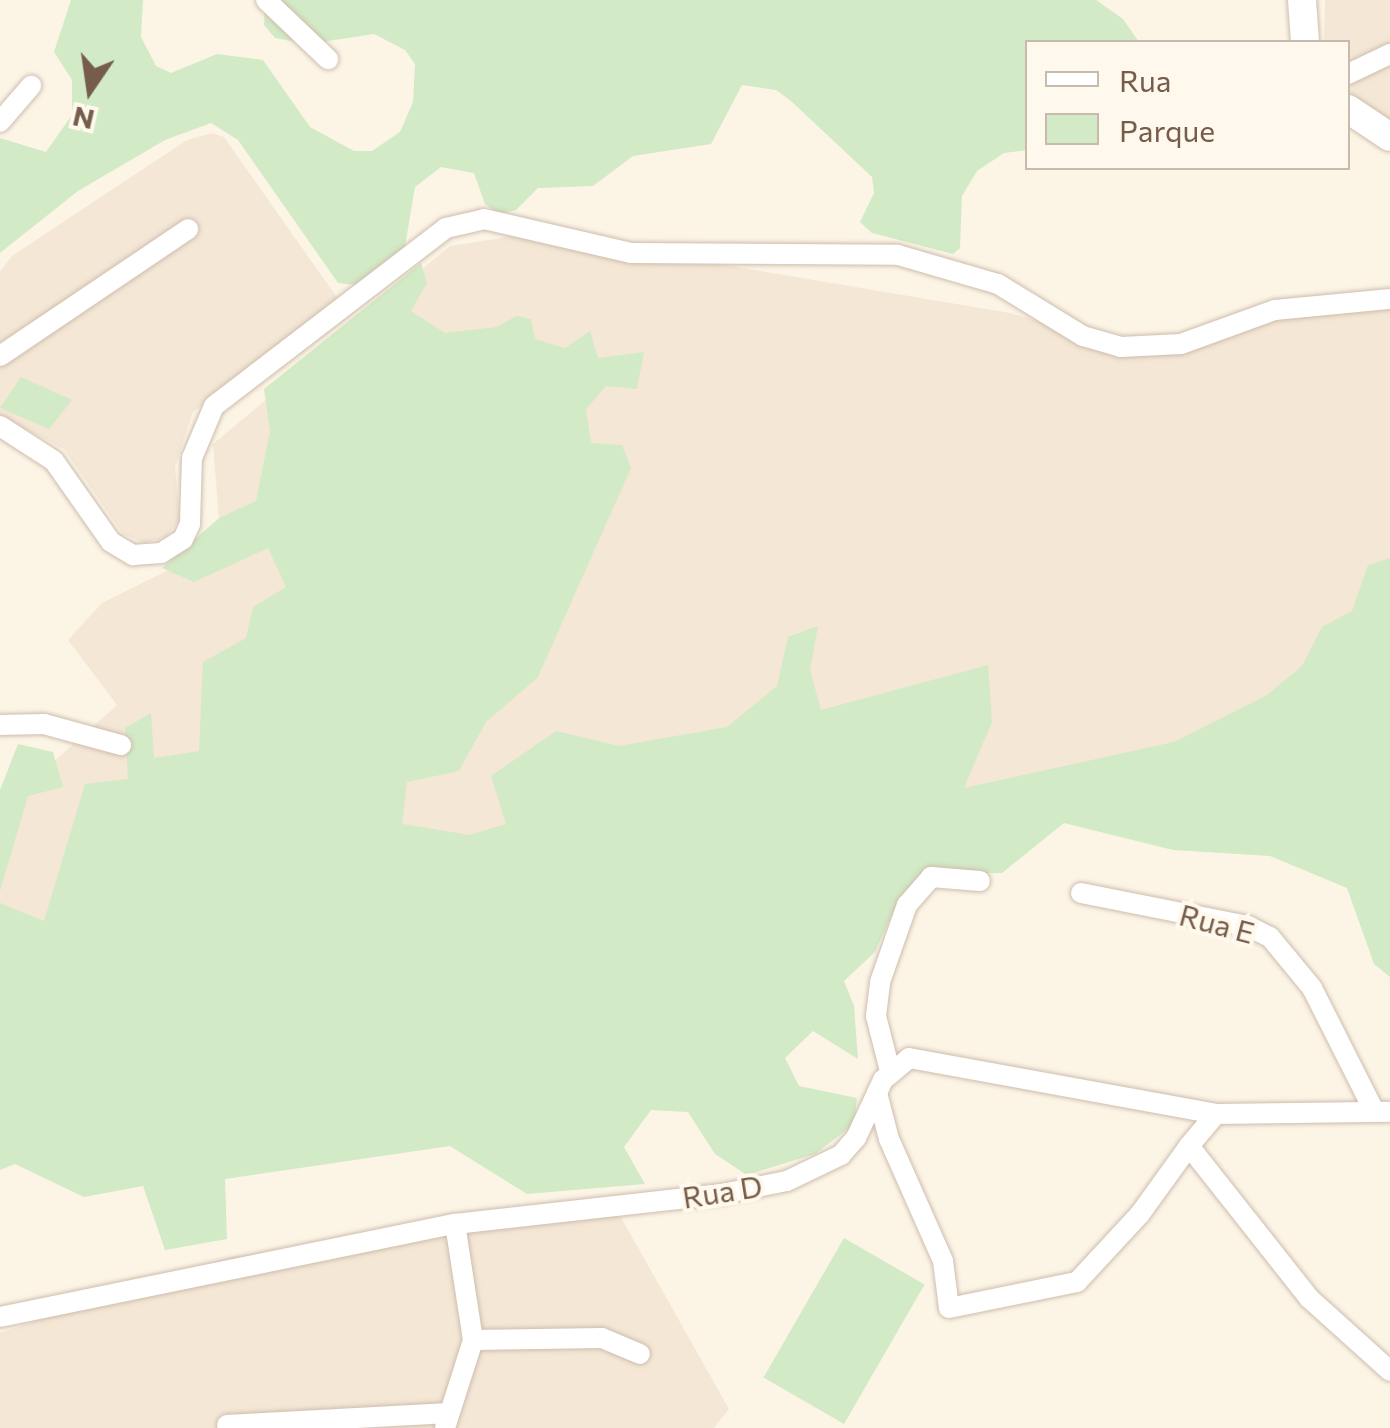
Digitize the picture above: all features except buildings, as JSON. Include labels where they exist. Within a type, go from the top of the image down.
[{"type":"main road","points":[[1302,0],[1305,40]]},
{"type":"main road","points":[[1350,109],[1390,137]]},
{"type":"street","points":[[266,0],[328,59]]},
{"type":"street","points":[[1350,73],[1390,54]]},
{"type":"street","points":[[0,122],[31,86]]},
{"type":"street","points":[[0,426],[54,461],[120,550],[161,553],[183,539],[190,524],[192,458],[214,406],[446,228],[484,219],[631,253],[898,255],[998,284],[1083,336],[1121,347],[1180,344],[1275,310],[1390,299]]},
{"type":"street","points":[[0,356],[188,229]]},
{"type":"street","points":[[0,725],[44,724],[121,745]]},
{"type":"street","points":[[980,881],[930,877],[908,905],[880,982],[876,1016],[890,1070],[925,1057],[1216,1114],[1382,1112]]},
{"type":"street","name":"Rua E","points":[[1082,893],[1248,926],[1270,937],[1286,951],[1346,1044],[1382,1112]]},
{"type":"street","name":"Rua D","points":[[0,1317],[455,1224],[722,1194],[787,1181],[840,1155],[856,1138],[890,1070]]},
{"type":"street","points":[[877,1093],[889,1139],[943,1260],[949,1308],[1077,1282],[1115,1244],[1216,1114]]},
{"type":"street","points":[[1189,1146],[1309,1298],[1390,1371]]},
{"type":"street","points":[[227,1425],[447,1421],[473,1340],[455,1224]]},
{"type":"street","points":[[473,1340],[602,1338],[640,1354]]},
{"type":"shaded area","points":[[1325,0],[1390,0],[1390,131],[1350,97],[1350,40],[1324,40]]},
{"type":"shaded area","points":[[212,133],[224,137],[338,299],[193,412],[175,467],[180,519],[166,537],[144,543],[123,534],[64,449],[0,416],[0,271],[12,256],[187,140]]},
{"type":"shaded area","points":[[535,233],[1010,313],[1119,346],[1182,341],[1247,316],[1390,306],[1390,825],[1039,798],[0,1116],[0,810],[117,705],[68,640],[102,603],[221,544],[213,444],[450,246]]},
{"type":"shaded area","points":[[613,1203],[729,1409],[714,1428],[0,1428],[0,1333],[229,1257]]},
{"type":"green space","points":[[71,0],[143,0],[141,37],[156,66],[171,73],[217,54],[263,60],[310,127],[354,151],[372,151],[400,132],[413,102],[415,64],[405,50],[374,34],[308,44],[275,38],[264,25],[265,0],[1096,0],[1123,19],[1138,40],[1025,40],[1025,150],[1004,153],[977,171],[962,196],[960,248],[953,254],[872,233],[860,222],[874,193],[872,177],[776,90],[742,85],[711,144],[633,156],[593,186],[538,188],[516,210],[499,214],[485,204],[474,173],[441,167],[415,187],[405,246],[371,281],[355,285],[338,283],[238,140],[211,123],[165,140],[78,191],[0,253],[0,138],[46,152],[72,115],[72,80],[54,52]]},
{"type":"green space","points":[[421,263],[427,283],[411,311],[445,333],[497,327],[516,316],[531,319],[535,339],[565,348],[590,331],[598,358],[644,352],[637,389],[606,386],[586,409],[591,443],[622,445],[631,468],[538,677],[486,722],[459,771],[407,782],[402,824],[470,835],[506,824],[491,776],[556,731],[619,746],[727,727],[777,686],[788,637],[818,626],[810,670],[821,710],[988,665],[992,722],[964,788],[1174,742],[1267,695],[1302,666],[1322,627],[1352,611],[1368,565],[1390,558],[1390,977],[1374,964],[1347,888],[1270,856],[1173,850],[1064,823],[1002,873],[929,873],[901,895],[875,952],[844,981],[854,1006],[858,1059],[813,1031],[785,1058],[799,1086],[857,1098],[854,1124],[815,1154],[747,1175],[715,1154],[688,1112],[651,1110],[624,1147],[645,1184],[527,1194],[450,1146],[225,1179],[227,1239],[165,1250],[143,1186],[84,1197],[15,1164],[0,1170],[0,903],[44,921],[85,784],[128,779],[125,728],[151,713],[154,758],[199,751],[203,662],[246,638],[253,607],[286,587],[268,548],[194,582],[162,568],[219,518],[256,501],[270,431],[264,389]]},
{"type":"green space","points":[[21,377],[72,400],[49,429],[0,408]]},
{"type":"green space","points":[[18,744],[53,752],[63,787],[28,796],[0,891],[0,790]]},
{"type":"green space","points":[[844,1238],[925,1284],[844,1424],[764,1377]]}]
